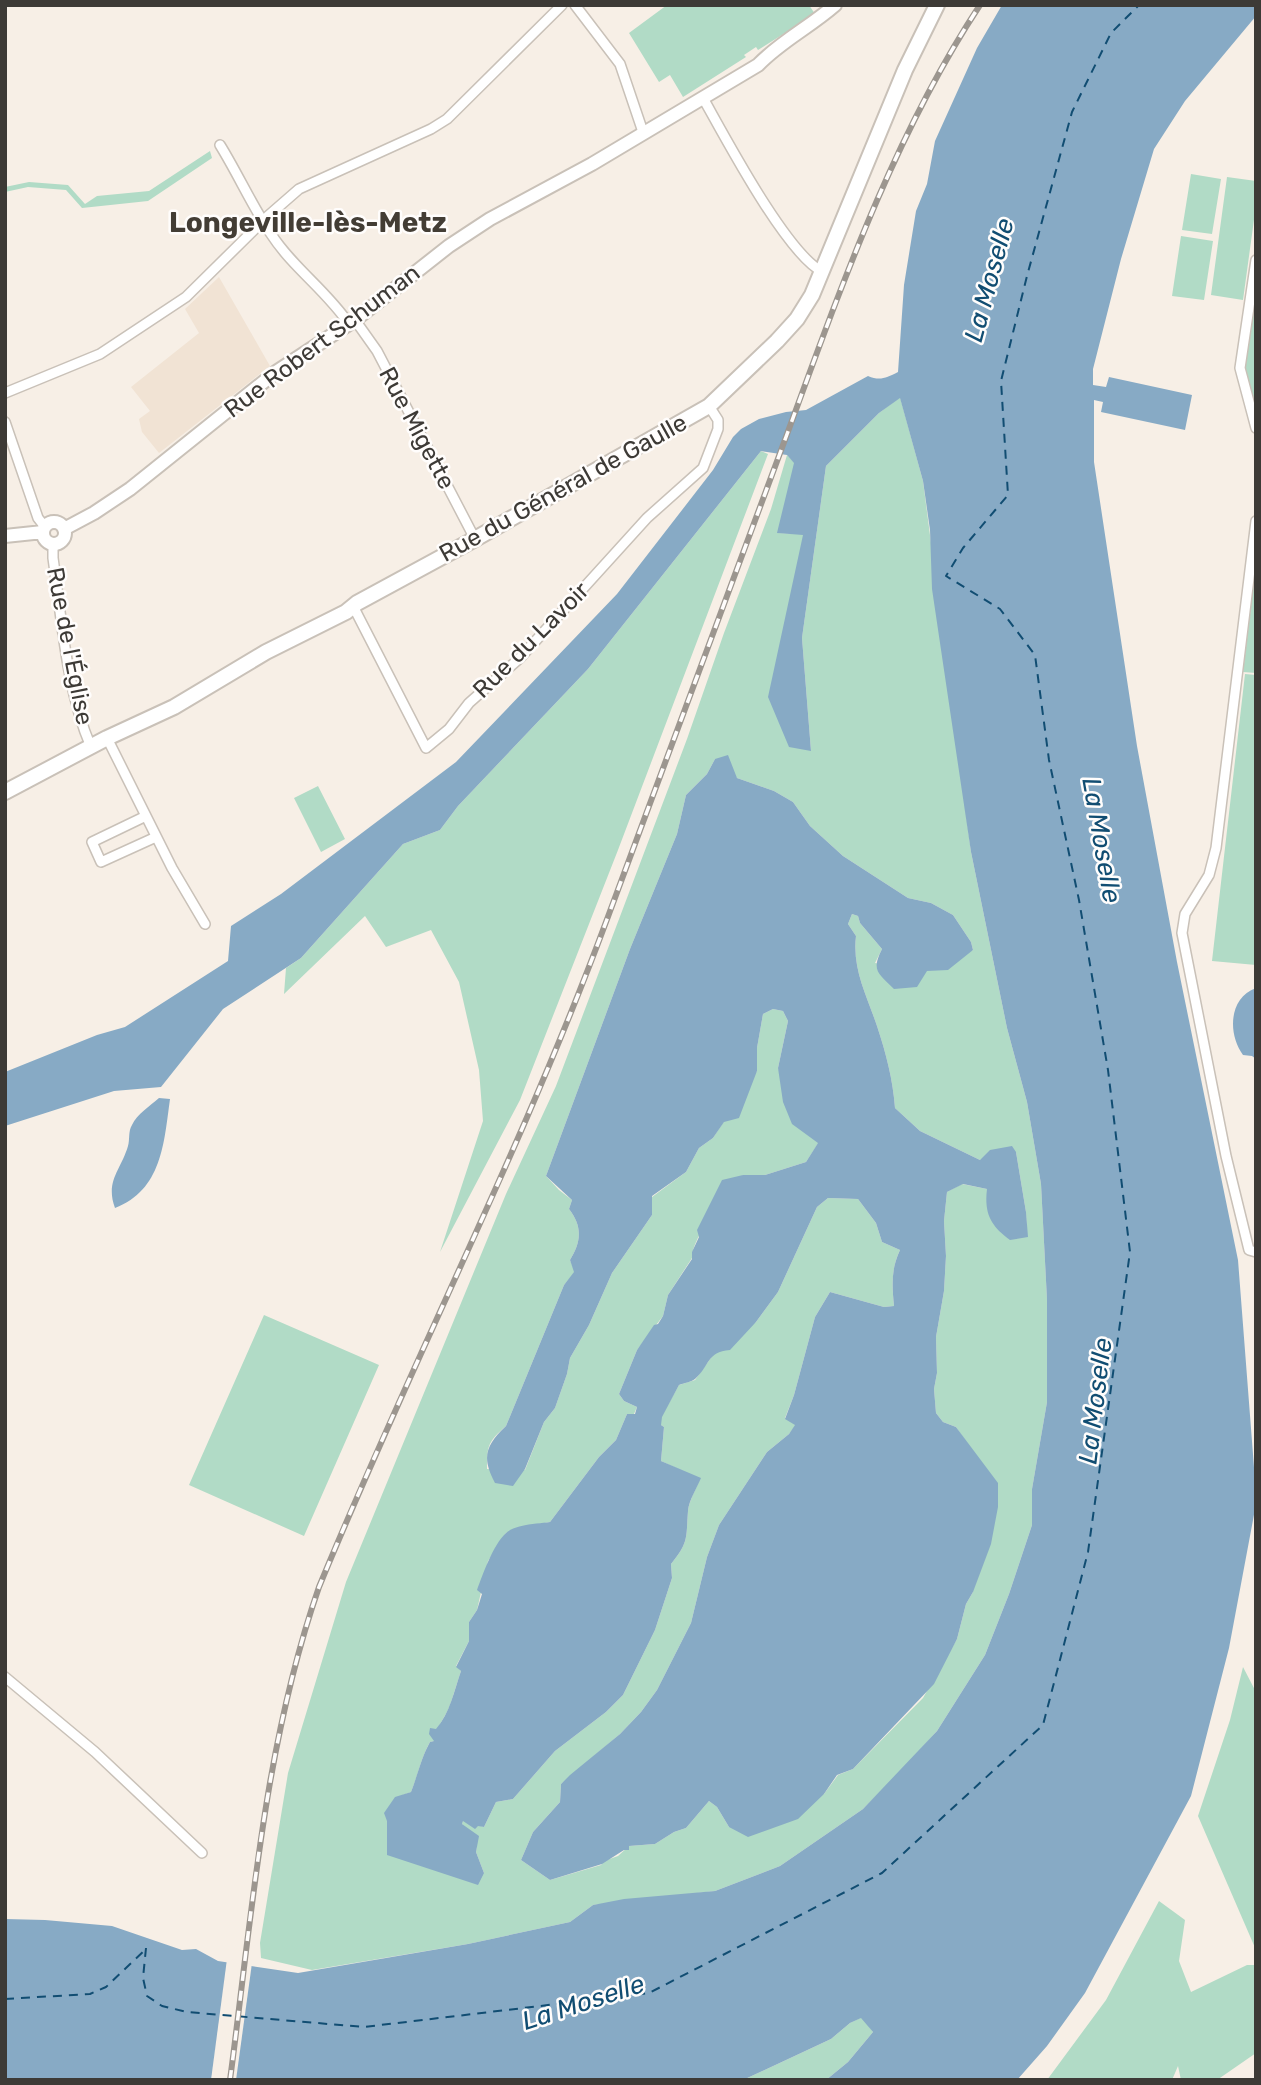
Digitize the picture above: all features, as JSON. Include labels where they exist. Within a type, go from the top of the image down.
[{"type":"main road","name":"Rue du Général de Gaulle","points":[[5,792],[107,738],[174,707],[220,677],[346,612],[709,406],[797,319],[823,272],[905,70],[937,5]]},
{"type":"street","points":[[5,393],[100,354],[186,297],[299,189],[431,129],[447,119],[562,5]]},
{"type":"street","points":[[575,5],[620,64],[643,132]]},
{"type":"street","name":"Rue Robert Schuman","points":[[64,529],[130,489],[276,372],[352,322],[449,246],[490,219],[592,164],[758,65],[771,51],[835,5]]},
{"type":"street","points":[[702,98],[788,238],[815,268],[823,272]]},
{"type":"street","name":"Rue Migette","points":[[220,145],[270,234],[293,263],[377,351],[475,539]]},
{"type":"street","points":[[1256,260],[1240,368],[1256,428]]},
{"type":"street","name":"Rue du Lavoir","points":[[353,606],[426,748],[449,729],[469,703],[520,658],[647,518],[703,468],[718,429],[718,420],[709,406]]},
{"type":"street","points":[[5,422],[38,518],[44,530],[47,541],[53,544],[63,540],[64,529],[60,524],[53,523],[44,530],[5,536]]},
{"type":"street","points":[[1256,521],[1216,848],[1209,875],[1185,914],[1182,933],[1226,1156],[1248,1250],[1256,1252]]},
{"type":"street","name":"Rue de l'Église","points":[[53,544],[71,679],[79,717],[91,747]]},
{"type":"street","points":[[107,738],[156,837],[205,924]]},
{"type":"street","points":[[146,816],[92,842],[101,862],[156,837]]},
{"type":"street","points":[[5,1677],[95,1752],[202,1853]]},
{"type":"shaded area","points":[[219,277],[270,366],[159,453],[142,432],[139,419],[150,411],[131,387],[199,333],[185,309]]},
{"type":"green space","points":[[667,5],[809,5],[815,14],[758,50],[756,47],[744,55],[746,57],[683,97],[670,75],[659,82],[629,33]]},
{"type":"green space","points":[[210,151],[212,158],[148,201],[82,208],[66,190],[28,187],[5,192],[5,187],[29,182],[68,185],[85,204],[97,196],[149,191]]},
{"type":"green space","points":[[1191,174],[1221,179],[1212,234],[1182,230]]},
{"type":"green space","points":[[1227,177],[1256,181],[1256,205],[1243,300],[1211,295]]},
{"type":"green space","points":[[1181,236],[1213,241],[1204,300],[1172,296]]},
{"type":"green space","points":[[1256,289],[1256,414],[1246,380],[1245,357]]},
{"type":"green space","points":[[900,397],[923,481],[971,852],[1007,1028],[1027,1102],[1041,1184],[1047,1300],[1047,1402],[1032,1489],[1032,1525],[985,1655],[937,1731],[898,1774],[863,1809],[780,1866],[715,1891],[593,1905],[570,1922],[468,1944],[312,1970],[261,1958],[260,1943],[288,1773],[346,1582],[506,1194],[556,1086],[687,739],[771,509],[787,455],[795,463],[778,533],[804,534],[769,697],[811,751],[802,638],[826,466],[879,413]],"holes":[[[715,759],[737,778],[774,791],[793,802],[810,826],[843,856],[908,898],[931,903],[953,915],[971,942],[973,950],[927,971],[875,963],[882,949],[860,923],[858,916],[852,914],[848,924],[856,936],[858,971],[886,1056],[895,1108],[920,1131],[980,1160],[1016,1152],[1026,1212],[1027,1237],[987,1189],[962,1184],[947,1192],[944,1221],[944,1291],[936,1337],[937,1373],[934,1389],[936,1413],[943,1422],[956,1427],[974,1453],[973,1592],[966,1604],[957,1639],[923,1698],[853,1769],[838,1775],[824,1794],[729,1827],[717,1807],[709,1801],[686,1828],[655,1844],[629,1846],[601,1865],[550,1880],[521,1860],[533,1832],[560,1802],[561,1784],[620,1734],[657,1690],[691,1623],[707,1557],[719,1525],[767,1452],[796,1425],[785,1418],[815,1317],[830,1292],[884,1307],[894,1306],[893,1278],[900,1250],[882,1242],[876,1223],[858,1199],[828,1198],[817,1207],[778,1292],[756,1322],[713,1355],[695,1380],[679,1385],[661,1417],[661,1425],[664,1427],[661,1461],[700,1479],[689,1507],[684,1545],[671,1564],[672,1578],[655,1630],[623,1695],[606,1712],[555,1751],[513,1799],[496,1802],[484,1827],[463,1820],[462,1824],[477,1843],[476,1852],[484,1873],[389,1851],[387,1821],[403,1795],[411,1792],[427,1748],[430,1742],[434,1741],[450,1705],[461,1671],[456,1666],[469,1641],[469,1622],[477,1610],[488,1561],[506,1533],[550,1522],[599,1457],[616,1440],[627,1414],[634,1414],[637,1407],[624,1401],[619,1394],[637,1350],[663,1316],[668,1295],[692,1258],[704,1227],[743,1175],[765,1175],[806,1162],[819,1142],[809,1135],[778,1068],[788,1021],[783,1011],[773,1009],[763,1014],[757,1048],[757,1071],[713,1138],[699,1148],[686,1172],[652,1197],[652,1215],[612,1273],[589,1325],[570,1358],[555,1408],[544,1422],[525,1470],[487,1469],[490,1444],[506,1426],[564,1285],[575,1272],[570,1260],[579,1234],[577,1222],[569,1209],[572,1200],[546,1176],[630,949],[677,834],[686,795],[707,774]]]},
{"type":"green space","points":[[761,451],[768,454],[520,1100],[440,1252],[483,1121],[479,1070],[459,982],[431,930],[386,947],[365,916],[284,994],[286,968],[301,958],[403,844],[440,830],[458,806],[588,669]]},
{"type":"green space","points":[[1256,565],[1256,673],[1243,672]]},
{"type":"green space","points":[[1245,674],[1256,675],[1256,965],[1212,961]]},
{"type":"green space","points":[[318,786],[345,839],[321,852],[294,798]]},
{"type":"green space","points":[[264,1315],[379,1365],[304,1536],[189,1485]]},
{"type":"green space","points":[[1243,1667],[1256,1692],[1256,1950],[1198,1816],[1230,1720]]},
{"type":"green space","points":[[1159,1901],[1185,1920],[1179,1961],[1191,1992],[1247,1965],[1256,1965],[1256,2053],[1217,2080],[1181,2080],[1178,2066],[1172,2080],[1047,2080],[1106,2000]]},
{"type":"green space","points":[[862,2017],[873,2032],[848,2062],[826,2080],[743,2080],[831,2039]]},
{"type":"water","name":"La Moselle","points":[[1002,5],[1256,5],[1256,16],[1185,101],[1154,149],[1121,259],[1093,369],[1093,385],[1106,387],[1109,377],[1192,395],[1185,430],[1101,412],[1103,402],[1094,400],[1094,462],[1137,746],[1177,962],[1238,1260],[1256,1493],[1229,1648],[1191,1796],[1085,1993],[1047,2046],[1017,2080],[826,2080],[848,2062],[873,2032],[861,2018],[850,2023],[831,2039],[743,2080],[5,2080],[5,1919],[112,1926],[182,1950],[196,1949],[218,1961],[298,1973],[468,1944],[570,1922],[593,1905],[624,1899],[715,1891],[780,1866],[863,1809],[937,1731],[985,1655],[1032,1525],[1032,1489],[1047,1402],[1047,1300],[1041,1184],[1027,1102],[1007,1028],[971,852],[932,589],[930,530],[923,481],[900,398],[879,413],[826,466],[802,638],[811,751],[789,747],[768,697],[803,535],[777,533],[794,463],[787,455],[761,451],[588,669],[458,806],[440,830],[403,844],[301,958],[223,1009],[161,1087],[114,1091],[5,1126],[5,1072],[97,1035],[125,1027],[228,961],[231,926],[281,894],[456,762],[617,594],[713,470],[741,429],[759,419],[806,410],[868,376],[883,378],[898,372],[904,285],[916,211],[927,184],[935,141],[977,48]]},
{"type":"water","points":[[728,755],[737,778],[774,791],[793,802],[810,826],[843,856],[908,898],[931,903],[953,915],[971,942],[973,950],[948,970],[927,971],[917,987],[894,989],[878,971],[877,962],[882,949],[860,923],[858,916],[852,914],[848,924],[856,936],[858,971],[886,1056],[895,1108],[920,1131],[980,1160],[990,1150],[1012,1146],[1016,1152],[1028,1237],[1010,1240],[998,1230],[988,1212],[987,1189],[963,1184],[947,1192],[944,1221],[944,1291],[936,1337],[936,1413],[943,1422],[956,1427],[998,1483],[998,1507],[991,1544],[966,1604],[957,1639],[934,1684],[853,1769],[837,1775],[824,1794],[798,1819],[748,1837],[729,1827],[717,1807],[709,1801],[686,1828],[655,1844],[629,1846],[629,1850],[624,1850],[602,1864],[550,1880],[521,1860],[533,1832],[560,1802],[561,1784],[620,1734],[657,1690],[691,1623],[707,1557],[719,1525],[767,1452],[789,1434],[795,1425],[785,1419],[815,1317],[830,1292],[884,1307],[894,1306],[893,1277],[900,1250],[882,1242],[876,1223],[858,1199],[828,1198],[817,1207],[778,1292],[756,1322],[730,1350],[712,1357],[695,1379],[679,1385],[662,1417],[661,1425],[664,1427],[661,1461],[701,1478],[691,1498],[684,1545],[671,1564],[672,1578],[655,1630],[623,1695],[606,1712],[555,1751],[513,1799],[496,1802],[484,1827],[478,1826],[475,1829],[463,1821],[462,1824],[479,1836],[476,1852],[484,1873],[478,1885],[387,1855],[387,1821],[384,1813],[395,1797],[411,1792],[427,1748],[430,1742],[434,1741],[429,1734],[430,1728],[436,1729],[448,1709],[461,1671],[456,1667],[469,1641],[469,1622],[477,1610],[482,1594],[477,1590],[489,1560],[501,1538],[510,1530],[550,1522],[599,1457],[616,1440],[627,1414],[635,1414],[637,1407],[624,1401],[619,1394],[637,1350],[663,1316],[668,1295],[692,1259],[692,1252],[699,1237],[697,1230],[722,1180],[743,1175],[765,1175],[806,1162],[818,1143],[792,1124],[783,1102],[778,1068],[788,1021],[783,1011],[773,1009],[763,1014],[757,1048],[757,1071],[739,1118],[724,1122],[713,1138],[699,1148],[686,1172],[652,1196],[652,1215],[612,1273],[589,1325],[570,1358],[555,1408],[544,1422],[525,1469],[513,1486],[495,1483],[487,1459],[490,1446],[506,1426],[564,1285],[574,1272],[570,1260],[579,1234],[577,1222],[569,1209],[572,1200],[546,1176],[630,949],[677,834],[686,795],[707,774],[715,759]]},
{"type":"water","points":[[1256,988],[1256,1059],[1243,1055],[1238,1047],[1233,1018],[1240,1000]]},
{"type":"water","points":[[159,1098],[170,1099],[158,1163],[143,1190],[115,1208],[112,1199],[113,1183],[128,1146],[131,1127],[140,1114]]},
{"type":"pier","points":[[227,1959],[252,1963],[236,2080],[211,2080]]},
{"type":"ferry route","points":[[146,1948],[143,1978],[147,1996],[162,2006],[187,2012],[364,2027],[649,1993],[882,1873],[1043,1725],[1088,1552],[1130,1252],[1108,1070],[1079,900],[1049,760],[1035,655],[1000,609],[946,576],[963,548],[1008,495],[1001,381],[1027,276],[1072,112],[1111,33],[1139,5]]},
{"type":"ferry route","points":[[5,1999],[90,1994],[106,1987],[146,1949]]},
{"type":"railway","points":[[230,2080],[253,1893],[272,1769],[300,1647],[319,1587],[354,1503],[503,1173],[573,1007],[871,215],[921,108],[980,5]]},
{"type":"district","name":"Longeville-lès-Metz","points":[[308,222]]}]
